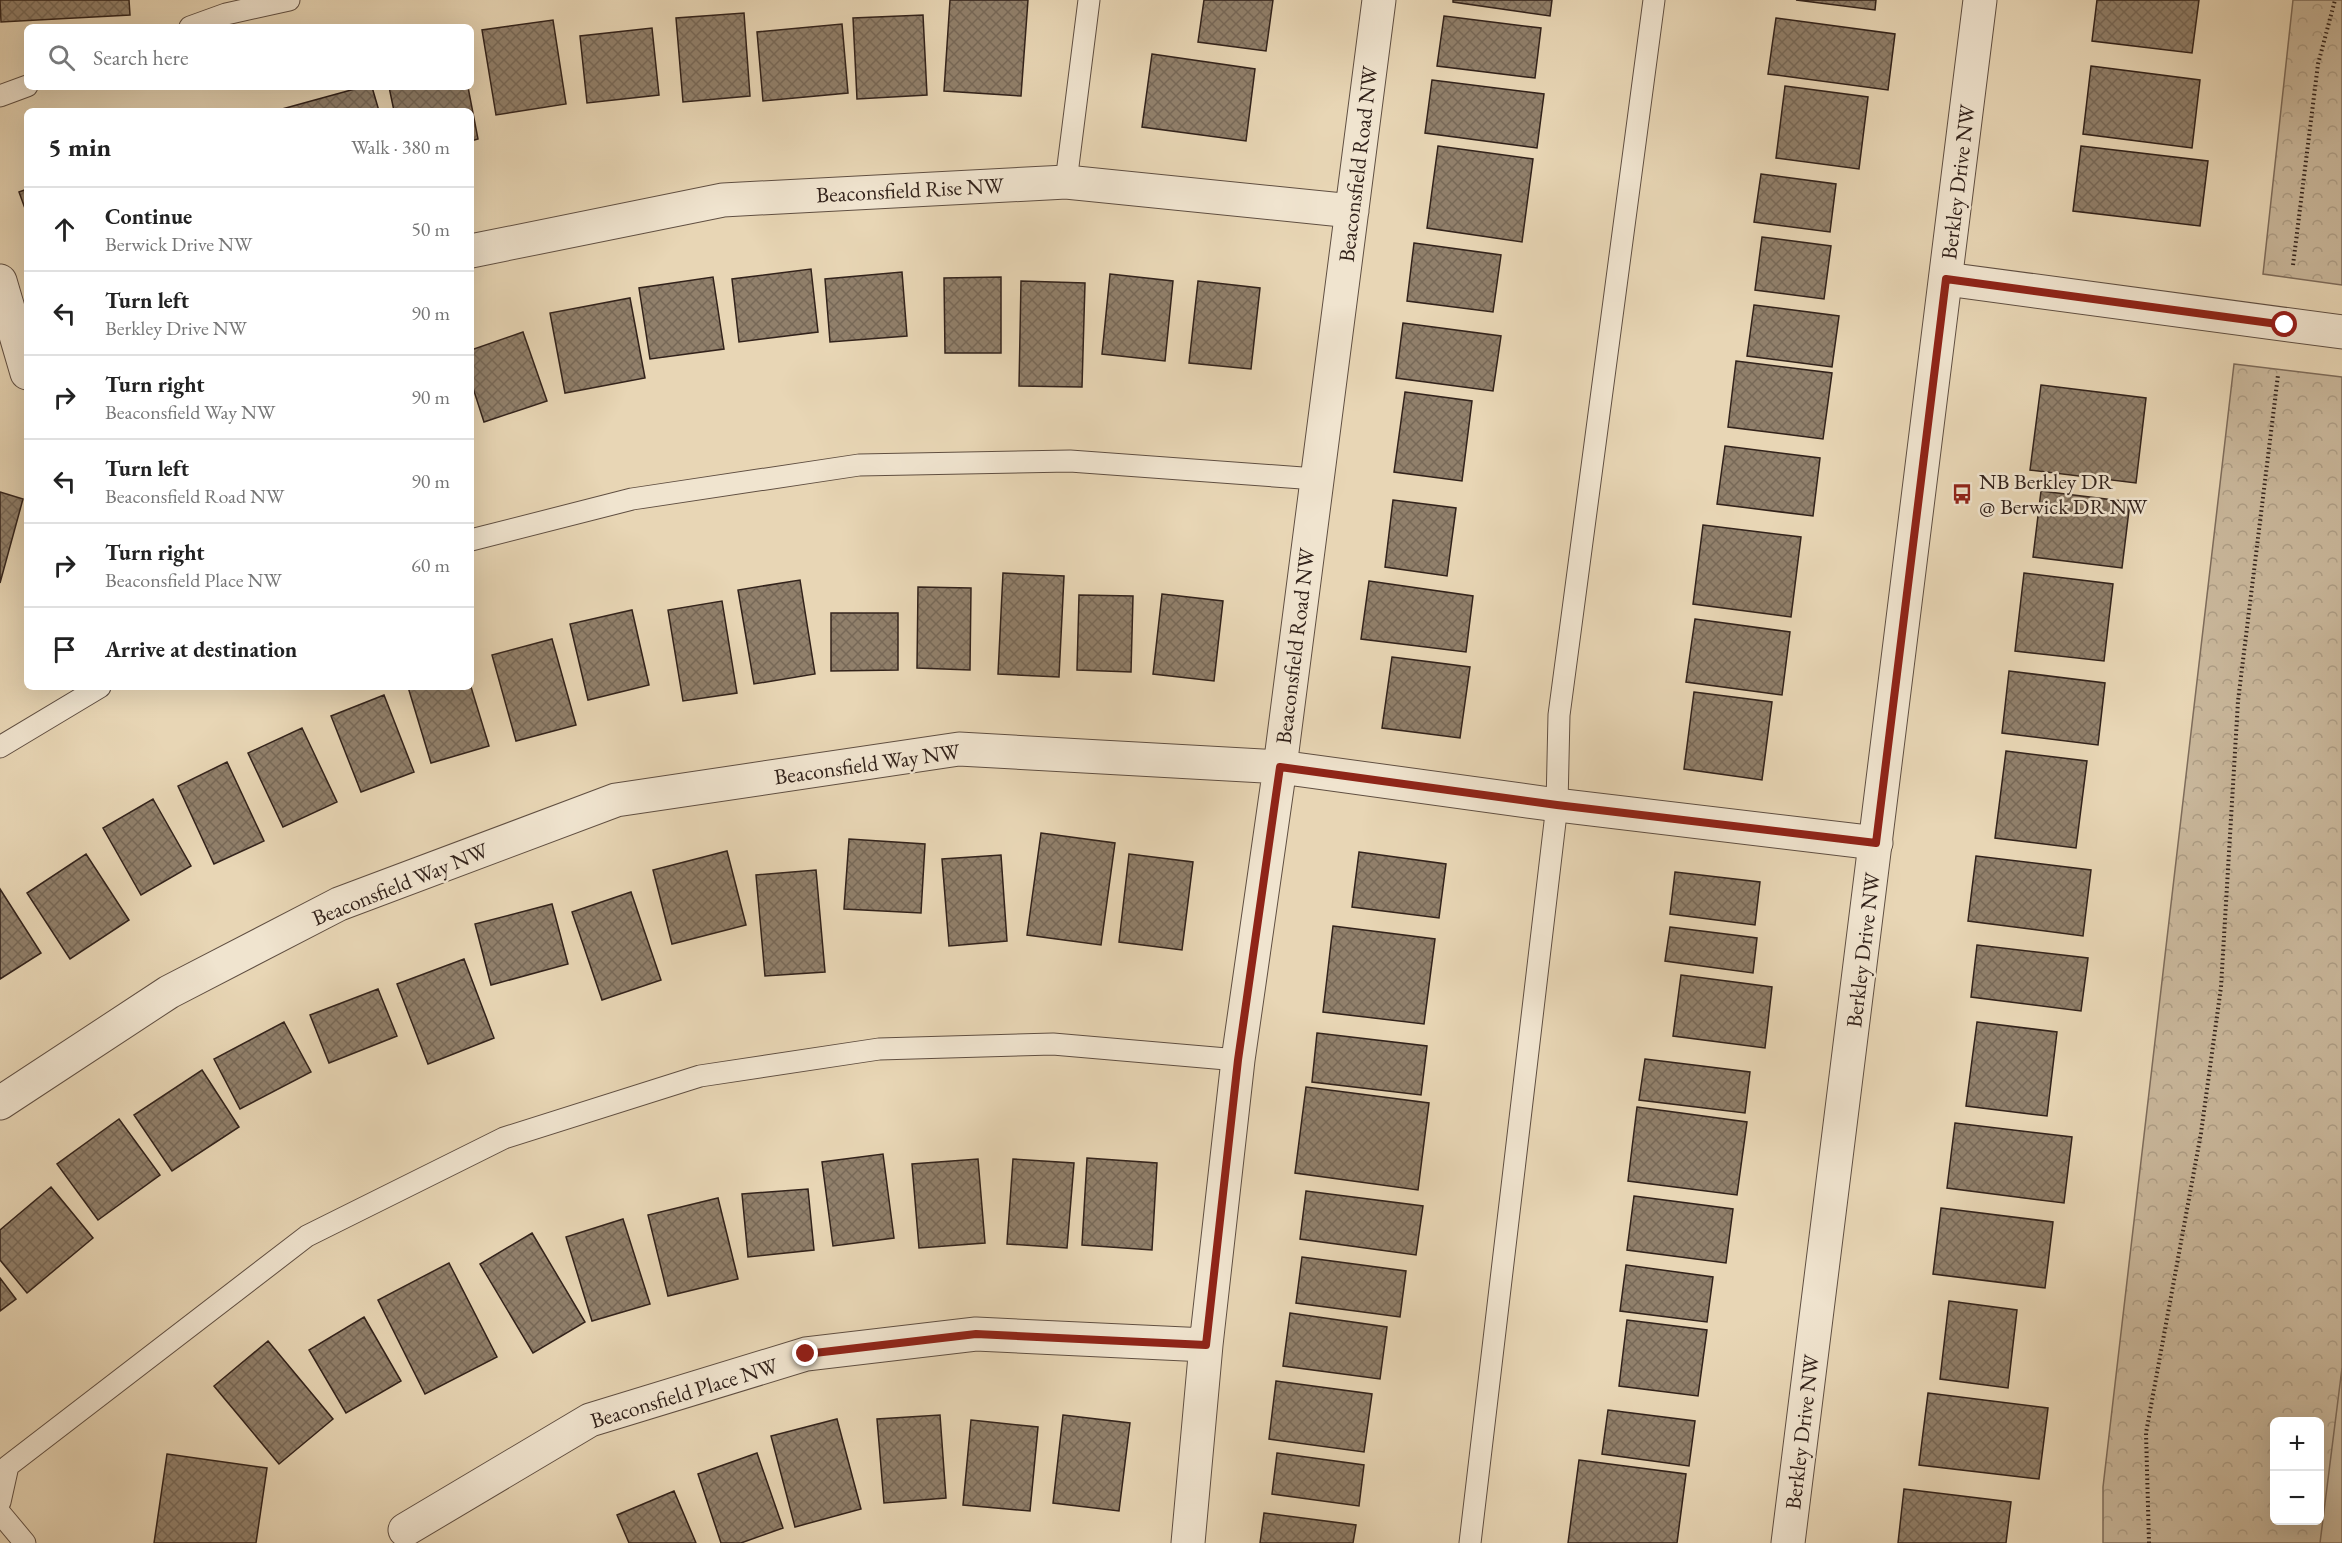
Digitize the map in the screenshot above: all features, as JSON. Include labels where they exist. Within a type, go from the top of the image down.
[{"type":"street","name":"Beaconsfield Road NW","points":[[1188,1543],[1206,1345],[1238,1060],[1280,767],[1379,0]]},
{"type":"street","name":"Berkley Drive NW","points":[[1788,1543],[1980,0]]},
{"type":"street","name":"Beaconsfield Rise NW","points":[[474,249],[723,200],[1066,182],[1352,211]]},
{"type":"street","points":[[1946,279],[2342,332]]},
{"type":"street","points":[[0,281],[24,363]]},
{"type":"street","name":"Beaconsfield Way NW","points":[[0,1103],[169,992],[339,904],[616,800],[959,749],[1280,767],[1557,805],[1876,843]]},
{"type":"street","name":"Beaconsfield Place NW","points":[[405,1530],[590,1420],[806,1354],[976,1334],[1206,1345]]},
{"type":"lane","points":[[195,24],[226,7],[289,0]]},
{"type":"lane","points":[[1066,182],[1089,0]]},
{"type":"lane","points":[[1470,1543],[1557,805],[1559,715],[1654,0]]},
{"type":"lane","points":[[0,96],[24,87]]},
{"type":"lane","points":[[474,539],[632,499],[859,465],[1070,461],[1316,478]]},
{"type":"lane","points":[[0,747],[95,690]]},
{"type":"lane","points":[[0,1502],[8,1466],[307,1236],[504,1138],[700,1076],[879,1049],[1053,1044],[1238,1060]]},
{"type":"lane","points":[[0,1513],[26,1543]]},
{"type":"path","points":[[2293,265],[2318,64],[2335,0]]},
{"type":"path","points":[[2149,1543],[2146,1433],[2201,1133],[2221,987],[2238,701],[2278,375]]},
{"type":"green space","points":[[2293,0],[2342,0],[2342,285],[2263,274]]},
{"type":"green space","points":[[2234,364],[2342,377],[2342,1543],[2103,1543],[2103,1487]]},
{"type":"green space","points":[[2342,1368],[2342,1543],[2320,1543]]},
{"type":"building","points":[[0,0],[129,0],[130,15],[1,22]]},
{"type":"building","points":[[950,0],[1028,0],[1021,96],[944,91]]},
{"type":"building","points":[[1204,0],[1273,0],[1266,51],[1198,42]]},
{"type":"building","points":[[1453,0],[1552,0],[1550,16],[1453,2]]},
{"type":"building","points":[[1796,0],[1876,0],[1875,10]]},
{"type":"building","points":[[2097,0],[2199,0],[2192,53],[2092,41]]},
{"type":"building","points":[[744,13],[750,96],[683,102],[676,18]]},
{"type":"building","points":[[923,15],[927,95],[857,99],[853,18]]},
{"type":"building","points":[[1444,16],[1541,28],[1535,78],[1437,66]]},
{"type":"building","points":[[1776,18],[1895,34],[1888,90],[1768,74]]},
{"type":"building","points":[[553,20],[566,104],[496,115],[482,30]]},
{"type":"building","points":[[842,24],[848,93],[763,101],[757,32]]},
{"type":"building","points":[[652,28],[659,95],[587,103],[580,36]]},
{"type":"building","points":[[1152,54],[1255,69],[1246,141],[1142,127]]},
{"type":"building","points":[[2091,66],[2200,80],[2192,148],[2083,134]]},
{"type":"building","points":[[1432,80],[1544,94],[1537,148],[1425,133]]},
{"type":"building","points":[[1785,86],[1868,97],[1859,169],[1776,158]]},
{"type":"building","points":[[351,90],[373,90],[378,108],[286,108]]},
{"type":"building","points":[[390,90],[469,90],[472,108],[393,108]]},
{"type":"building","points":[[474,118],[478,139],[474,140]]},
{"type":"building","points":[[1438,146],[1533,159],[1522,242],[1427,228]]},
{"type":"building","points":[[2081,146],[2208,161],[2200,226],[2073,211]]},
{"type":"building","points":[[1761,174],[1836,184],[1830,232],[1754,222]]},
{"type":"building","points":[[24,190],[24,206],[19,192]]},
{"type":"building","points":[[1762,237],[1831,246],[1824,299],[1755,290]]},
{"type":"building","points":[[1414,243],[1501,255],[1493,312],[1407,301]]},
{"type":"building","points":[[811,269],[818,332],[739,342],[732,279]]},
{"type":"building","points":[[902,272],[907,336],[830,342],[825,279]]},
{"type":"building","points":[[1110,274],[1173,281],[1165,361],[1102,354]]},
{"type":"building","points":[[713,277],[724,349],[650,359],[639,288]]},
{"type":"building","points":[[1001,277],[1001,353],[945,353],[944,278]]},
{"type":"building","points":[[1021,281],[1085,283],[1082,387],[1019,386]]},
{"type":"building","points":[[1198,281],[1260,288],[1251,369],[1189,363]]},
{"type":"building","points":[[630,298],[645,378],[565,393],[550,313]]},
{"type":"building","points":[[1754,305],[1839,316],[1832,367],[1747,356]]},
{"type":"building","points":[[1403,323],[1501,336],[1493,391],[1396,378]]},
{"type":"building","points":[[523,332],[547,401],[484,422],[474,391],[474,349]]},
{"type":"building","points":[[1736,361],[1832,373],[1823,439],[1728,427]]},
{"type":"building","points":[[2041,385],[2146,398],[2136,483],[2030,470]]},
{"type":"building","points":[[1405,392],[1472,401],[1462,481],[1394,472]]},
{"type":"building","points":[[1725,446],[1820,458],[1813,516],[1717,504]]},
{"type":"building","points":[[2041,491],[2130,502],[2122,568],[2033,557]]},
{"type":"building","points":[[0,492],[23,499],[0,583]]},
{"type":"building","points":[[1393,500],[1456,508],[1447,576],[1385,567]]},
{"type":"building","points":[[1703,525],[1801,537],[1791,617],[1693,604]]},
{"type":"building","points":[[1003,573],[1064,576],[1059,677],[998,674]]},
{"type":"building","points":[[2024,573],[2113,584],[2104,661],[2015,651]]},
{"type":"building","points":[[800,580],[815,674],[754,684],[738,590]]},
{"type":"building","points":[[1369,581],[1473,596],[1466,652],[1361,639]]},
{"type":"building","points":[[918,587],[971,588],[970,670],[917,668]]},
{"type":"building","points":[[1162,594],[1223,601],[1214,681],[1153,674]]},
{"type":"building","points":[[1079,595],[1133,596],[1131,672],[1077,670]]},
{"type":"building","points":[[722,601],[737,693],[683,701],[668,610]]},
{"type":"building","points":[[632,610],[649,685],[588,700],[570,624]]},
{"type":"building","points":[[831,613],[898,613],[898,670],[831,671]]},
{"type":"building","points":[[1695,619],[1790,632],[1782,695],[1686,682]]},
{"type":"building","points":[[552,639],[576,725],[516,741],[492,655]]},
{"type":"building","points":[[1392,657],[1470,667],[1460,738],[1382,728]]},
{"type":"building","points":[[2009,671],[2105,683],[2098,745],[2002,733]]},
{"type":"building","points":[[409,690],[472,690],[489,746],[431,763]]},
{"type":"building","points":[[1694,692],[1772,702],[1762,780],[1684,769]]},
{"type":"building","points":[[384,695],[414,772],[361,792],[331,716]]},
{"type":"building","points":[[302,728],[337,802],[283,827],[248,753]]},
{"type":"building","points":[[2006,751],[2087,761],[2076,848],[1995,838]]},
{"type":"building","points":[[227,762],[264,841],[214,864],[178,786]]},
{"type":"building","points":[[153,799],[191,866],[141,895],[103,828]]},
{"type":"building","points":[[1041,833],[1115,843],[1101,945],[1027,935]]},
{"type":"building","points":[[849,839],[925,844],[921,913],[844,909]]},
{"type":"building","points":[[727,851],[746,925],[672,944],[653,870]]},
{"type":"building","points":[[1359,852],[1446,864],[1439,918],[1352,907]]},
{"type":"building","points":[[86,854],[129,920],[70,959],[27,893]]},
{"type":"building","points":[[1129,854],[1193,862],[1182,950],[1119,942]]},
{"type":"building","points":[[1001,855],[1007,941],[949,946],[942,859]]},
{"type":"building","points":[[1976,856],[2091,870],[2083,936],[1968,921]]},
{"type":"building","points":[[816,870],[825,972],[765,976],[756,875]]},
{"type":"building","points":[[1675,872],[1760,882],[1755,925],[1670,914]]},
{"type":"building","points":[[0,889],[41,953],[0,979]]},
{"type":"building","points":[[631,892],[661,980],[602,1000],[572,912]]},
{"type":"building","points":[[552,904],[568,964],[491,985],[475,924]]},
{"type":"building","points":[[1333,926],[1435,939],[1424,1024],[1323,1012]]},
{"type":"building","points":[[1670,927],[1757,938],[1753,973],[1665,961]]},
{"type":"building","points":[[1977,945],[2088,958],[2081,1011],[1971,997]]},
{"type":"building","points":[[464,959],[494,1038],[428,1064],[397,984]]},
{"type":"building","points":[[1681,975],[1772,987],[1765,1048],[1673,1036]]},
{"type":"building","points":[[378,989],[397,1036],[329,1063],[310,1015]]},
{"type":"building","points":[[284,1022],[311,1072],[240,1109],[214,1059]]},
{"type":"building","points":[[1977,1022],[2057,1032],[2047,1116],[1966,1106]]},
{"type":"building","points":[[1317,1033],[1427,1046],[1421,1095],[1312,1082]]},
{"type":"building","points":[[1645,1059],[1750,1072],[1745,1113],[1639,1100]]},
{"type":"building","points":[[202,1070],[239,1127],[172,1171],[134,1115]]},
{"type":"building","points":[[1306,1087],[1429,1103],[1418,1190],[1295,1173]]},
{"type":"building","points":[[1637,1107],[1747,1122],[1737,1195],[1628,1181]]},
{"type":"building","points":[[119,1119],[160,1175],[98,1220],[57,1164]]},
{"type":"building","points":[[1955,1123],[2072,1137],[2064,1203],[1947,1188]]},
{"type":"building","points":[[883,1154],[894,1238],[833,1246],[822,1162]]},
{"type":"building","points":[[1087,1158],[1157,1163],[1152,1250],[1082,1245]]},
{"type":"building","points":[[978,1159],[985,1243],[919,1248],[912,1164]]},
{"type":"building","points":[[1013,1159],[1074,1163],[1067,1248],[1007,1244]]},
{"type":"building","points":[[51,1187],[93,1238],[27,1293],[0,1260],[0,1230]]},
{"type":"building","points":[[808,1189],[814,1250],[748,1257],[742,1194]]},
{"type":"building","points":[[1306,1191],[1423,1206],[1416,1255],[1300,1239]]},
{"type":"building","points":[[1634,1196],[1733,1209],[1726,1263],[1627,1250]]},
{"type":"building","points":[[718,1198],[738,1279],[668,1296],[648,1215]]},
{"type":"building","points":[[1941,1208],[2053,1222],[2045,1288],[1933,1274]]},
{"type":"building","points":[[623,1219],[650,1304],[592,1321],[566,1237]]},
{"type":"building","points":[[532,1233],[585,1322],[533,1353],[480,1264]]},
{"type":"building","points":[[1302,1257],[1406,1271],[1400,1317],[1296,1303]]},
{"type":"building","points":[[449,1263],[497,1357],[425,1394],[378,1300]]},
{"type":"building","points":[[1626,1265],[1713,1277],[1707,1322],[1620,1311]]},
{"type":"building","points":[[0,1278],[16,1299],[0,1311]]},
{"type":"building","points":[[1949,1301],[2017,1310],[2008,1388],[1940,1379]]},
{"type":"building","points":[[1290,1313],[1387,1327],[1380,1379],[1283,1366]]},
{"type":"building","points":[[364,1317],[401,1381],[346,1413],[309,1350]]},
{"type":"building","points":[[1627,1320],[1707,1330],[1698,1396],[1619,1386]]},
{"type":"building","points":[[268,1341],[333,1419],[279,1464],[214,1386]]},
{"type":"building","points":[[1276,1381],[1372,1394],[1364,1452],[1269,1439]]},
{"type":"building","points":[[1928,1393],[2048,1408],[2039,1479],[1919,1465]]},
{"type":"building","points":[[1608,1410],[1695,1421],[1689,1466],[1602,1454]]},
{"type":"building","points":[[940,1415],[946,1498],[884,1503],[877,1419]]},
{"type":"building","points":[[1063,1415],[1130,1423],[1119,1511],[1053,1503]]},
{"type":"building","points":[[837,1419],[861,1509],[795,1527],[771,1436]]},
{"type":"building","points":[[971,1420],[1038,1427],[1030,1511],[963,1505]]},
{"type":"building","points":[[757,1453],[783,1528],[741,1543],[721,1543],[698,1474]]},
{"type":"building","points":[[1277,1453],[1364,1465],[1359,1506],[1272,1494]]},
{"type":"building","points":[[167,1454],[267,1468],[256,1543],[154,1543]]},
{"type":"building","points":[[1579,1460],[1686,1474],[1677,1543],[1568,1543]]},
{"type":"building","points":[[1904,1489],[2011,1502],[2006,1543],[1898,1543]]},
{"type":"building","points":[[674,1491],[696,1543],[629,1543],[617,1515]]},
{"type":"building","points":[[1264,1513],[1356,1525],[1353,1543],[1260,1543]]},
{"type":"place","name":"NB Berkley DR @ Berwick DR NW","points":[[1962,494]]},
{"type":"route","points":[[806,1354],[976,1334],[1206,1345],[1238,1060],[1280,767],[1557,805],[1876,843],[1946,279],[2285,325]]}]
